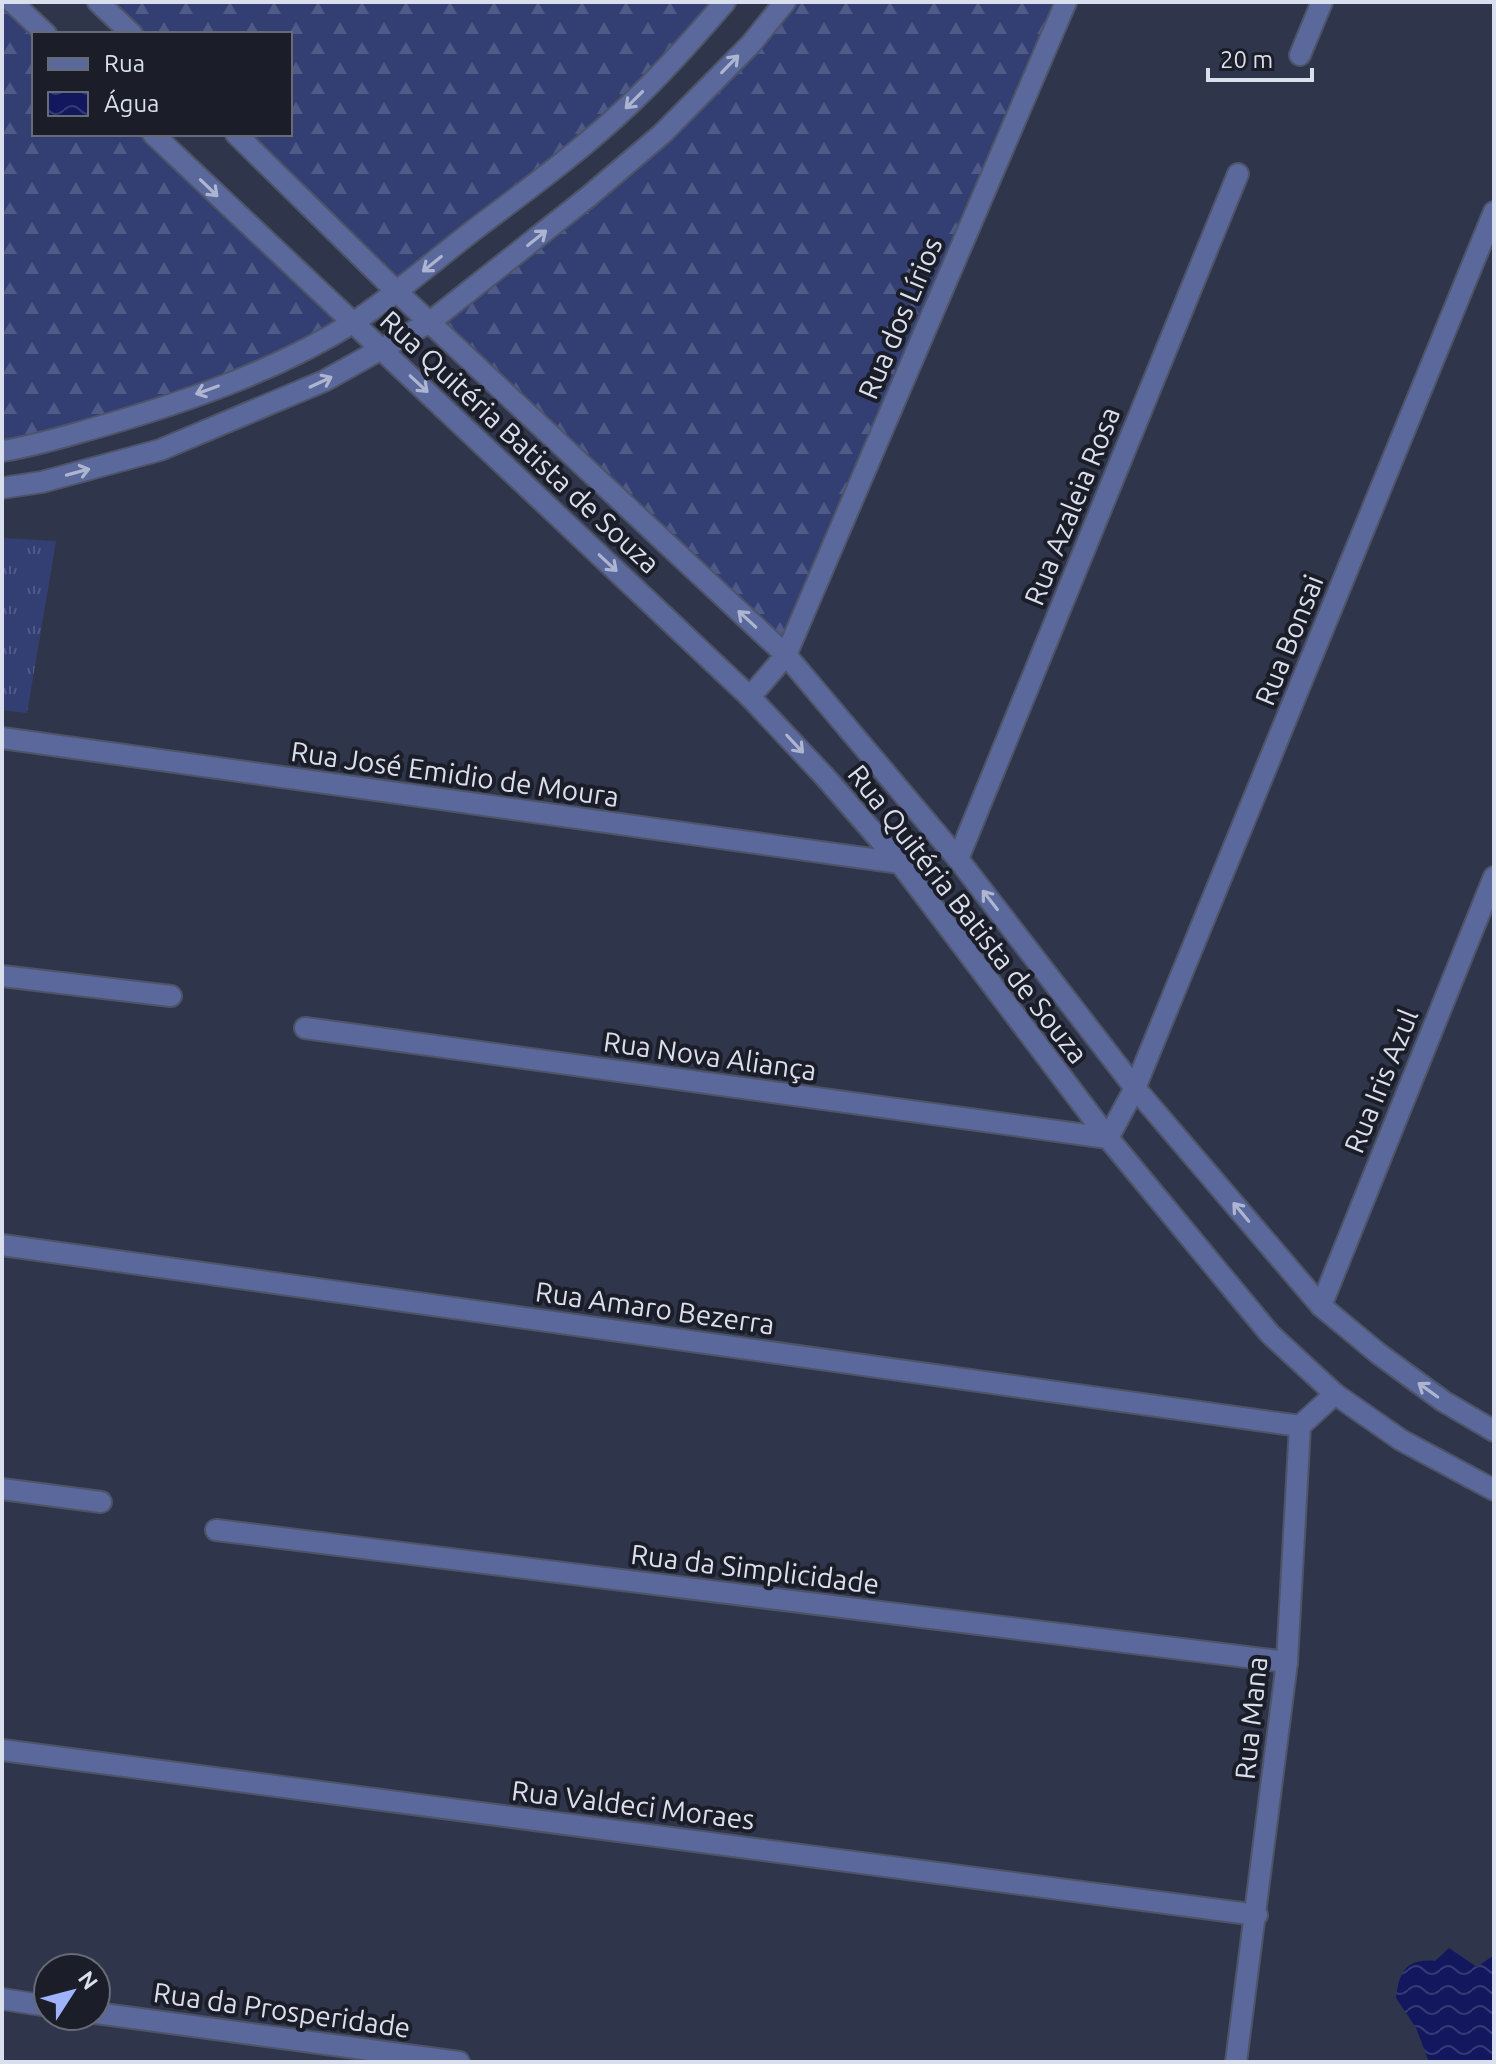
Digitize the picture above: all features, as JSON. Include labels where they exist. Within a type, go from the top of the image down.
[{"type":"street","points":[[12,2],[44,32]]},
{"type":"street","points":[[98,2],[130,32]]},
{"type":"street","points":[[2,451],[28,447],[147,413],[243,377],[305,349],[351,323],[397,292],[560,165],[631,104],[725,2]]},
{"type":"street","points":[[2,488],[42,482],[160,450],[324,381],[430,322],[662,134],[751,44],[785,2]]},
{"type":"street","name":"Rua dos Lírios","points":[[750,697],[786,655],[1066,2]]},
{"type":"street","points":[[1300,55],[1322,2]]},
{"type":"street","name":"Rua Quitéria Batista de Souza","points":[[155,136],[750,697],[826,778],[900,863],[1108,1138],[1270,1334],[1335,1394],[1401,1440],[1494,1490]]},
{"type":"street","name":"Rua Quitéria Batista de Souza","points":[[238,136],[397,292],[786,655],[958,859],[1135,1088],[1321,1306],[1443,1401],[1494,1431]]},
{"type":"street","name":"Rua Azaleia Rosa","points":[[958,859],[1238,174]]},
{"type":"street","name":"Rua Bonsai","points":[[1108,1138],[1135,1088],[1494,212]]},
{"type":"street","name":"Rua José Emidio de Moura","points":[[2,738],[900,863]]},
{"type":"street","name":"Rua Iris Azul","points":[[1321,1306],[1494,877]]},
{"type":"street","points":[[2,976],[171,996]]},
{"type":"street","name":"Rua Nova Aliança","points":[[305,1028],[1108,1138]]},
{"type":"street","name":"Rua Amaro Bezerra","points":[[2,1245],[1300,1426]]},
{"type":"street","points":[[1300,1426],[1335,1394]]},
{"type":"street","name":"Rua Mana","points":[[1236,2062],[1287,1662],[1300,1426]]},
{"type":"street","points":[[2,1489],[101,1502]]},
{"type":"street","name":"Rua da Simplicidade","points":[[216,1530],[1287,1662]]},
{"type":"street","name":"Rua Valdeci Moraes","points":[[2,1750],[1257,1915]]},
{"type":"street","points":[[2,1999],[32,2004]]},
{"type":"street","name":"Rua da Prosperidade","points":[[112,2015],[459,2062]]},
{"type":"green space","points":[[2,2],[16,2],[33,32],[32,136],[156,136],[351,323],[74,434],[2,442]]},
{"type":"green space","points":[[94,2],[722,2],[631,104],[397,292],[234,136],[292,136],[292,32],[125,32]]},
{"type":"green space","points":[[785,2],[1066,2],[786,655],[430,322],[588,197]]},
{"type":"green space","points":[[2,538],[56,541],[27,713],[2,710]]},
{"type":"water","points":[[1449,1948],[1477,1967],[1494,1955],[1494,2062],[1429,2062],[1416,2028],[1396,1998],[1399,1981],[1406,1969],[1417,1962],[1435,1961]]}]
